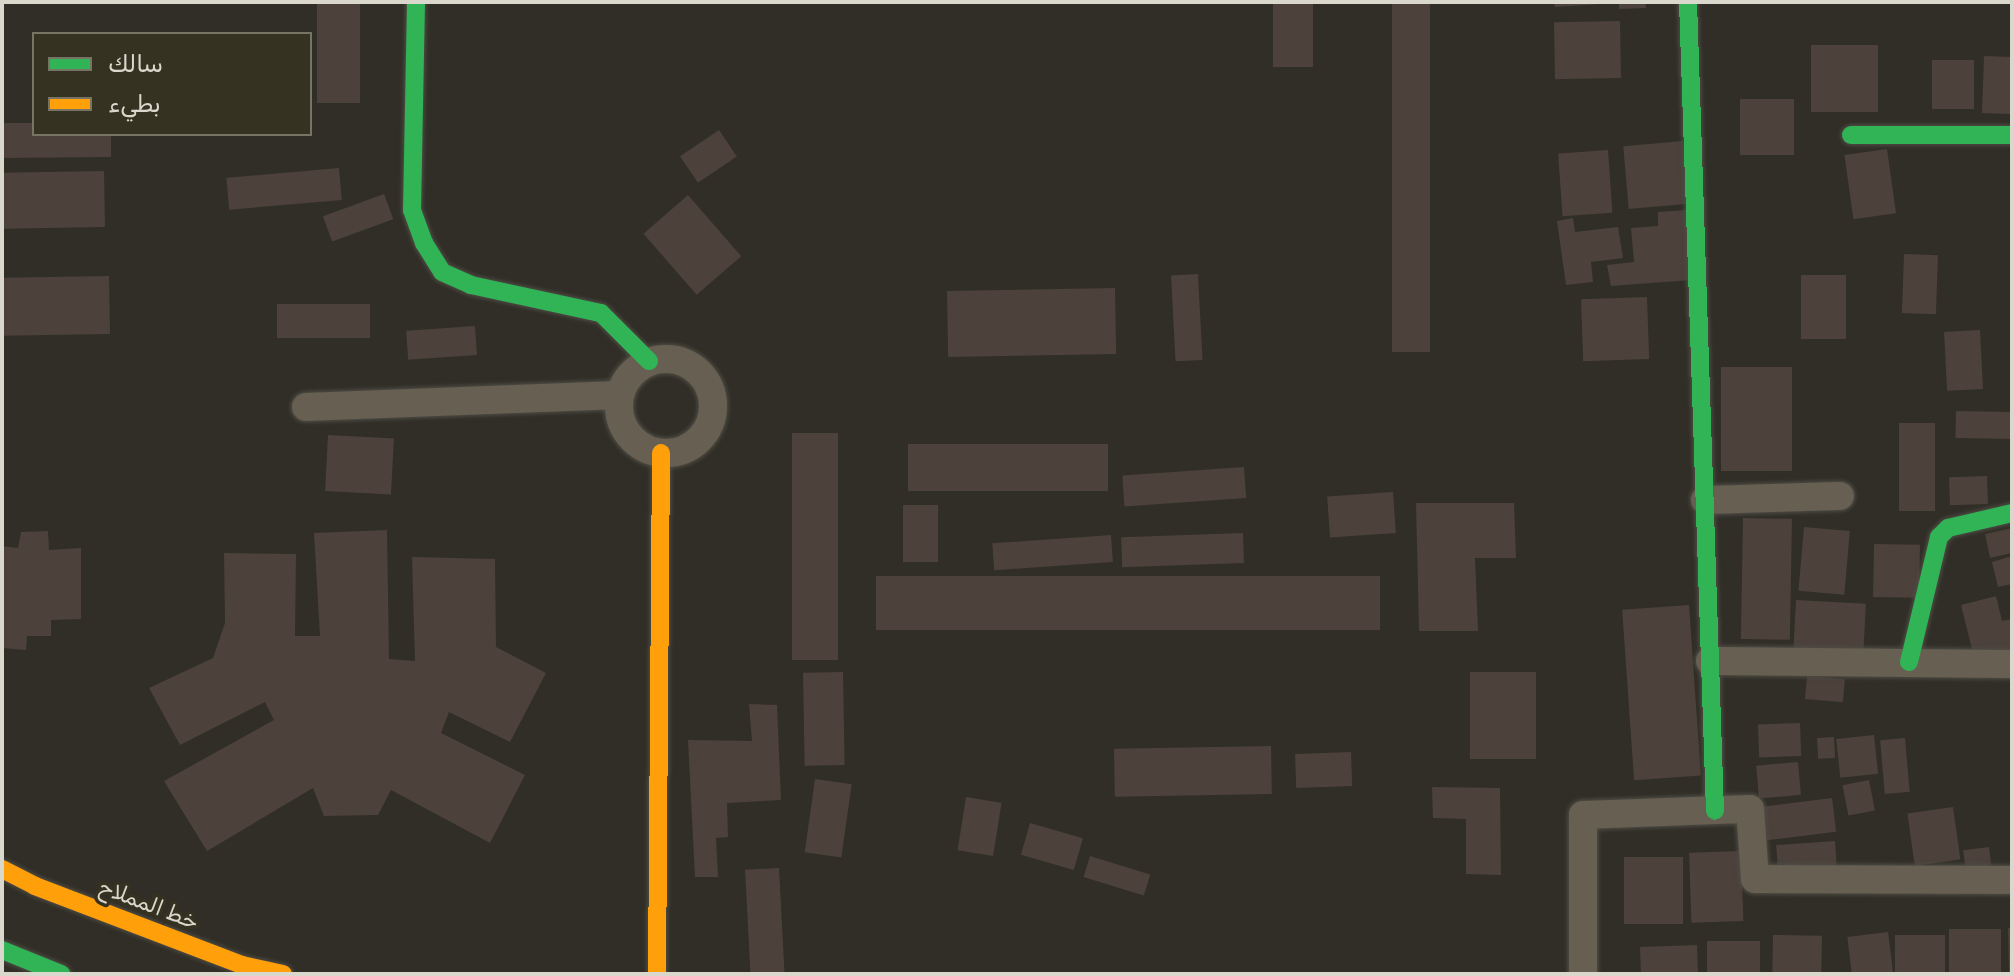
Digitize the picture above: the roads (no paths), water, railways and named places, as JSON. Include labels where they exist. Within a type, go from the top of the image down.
[{"type":"main road","points":[[416,2],[412,210],[424,243],[442,272],[471,285],[601,313],[649,361]]},
{"type":"main road","points":[[1688,2],[1715,811]]},
{"type":"main road","points":[[1851,135],[2012,135]]},
{"type":"main road","points":[[657,974],[661,453]]},
{"type":"main road","points":[[1909,662],[1939,537],[1948,528],[2012,513]]},
{"type":"main road","name":"خط المملاح","points":[[2,869],[35,886],[242,965],[283,974]]},
{"type":"main road","points":[[2,950],[61,974]]},
{"type":"street","points":[[680,360],[694,368],[711,393],[710,423],[702,437],[691,447],[661,453],[645,449],[623,427],[619,395],[625,381],[649,361],[680,360]]},
{"type":"street","points":[[306,407],[619,395]]},
{"type":"street","points":[[1705,500],[1840,496]]},
{"type":"street","points":[[1710,661],[2012,664]]},
{"type":"street","points":[[1583,974],[1583,815],[1750,809],[1755,879],[2012,880]]}]
